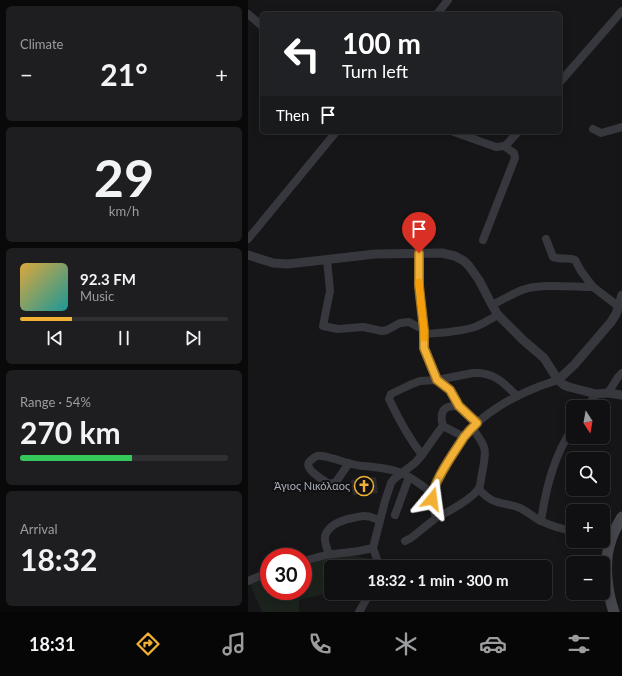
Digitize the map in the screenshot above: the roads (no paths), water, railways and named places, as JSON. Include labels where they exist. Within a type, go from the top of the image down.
[{"type":"main road","points":[[610,535],[622,517]]},
{"type":"main road","points":[[608,548],[608,580],[614,612]]},
{"type":"street","points":[[438,12],[448,0]]},
{"type":"street","points":[[562,80],[622,11]]},
{"type":"street","points":[[248,14],[260,24]]},
{"type":"street","points":[[594,129],[601,133],[622,127]]},
{"type":"street","points":[[248,239],[334,134]]},
{"type":"street","points":[[460,134],[496,147],[504,146],[516,134]]},
{"type":"street","points":[[482,240],[515,158],[514,153],[504,146]]},
{"type":"street","points":[[546,239],[553,257],[558,259],[576,260],[581,271],[593,287],[619,312]]},
{"type":"street","points":[[405,542],[436,518],[471,497],[479,489],[485,450],[475,426],[459,406],[450,390],[437,380],[424,348],[424,332],[419,286],[419,253]]},
{"type":"street","points":[[248,255],[273,263],[288,264],[375,254],[419,253],[455,256],[464,261],[474,272],[498,315],[544,358],[558,380],[569,387],[596,394],[608,393],[622,395]]},
{"type":"street","points":[[327,260],[330,291],[323,326],[338,329],[364,327],[382,331],[400,323],[409,322],[424,332],[460,331],[476,326],[498,315]]},
{"type":"street","points":[[492,305],[523,290],[531,288],[551,286],[593,287]]},
{"type":"street","points":[[436,518],[432,493],[436,482],[464,437],[492,412],[517,396],[558,380],[575,364],[619,312],[622,294]]},
{"type":"street","points":[[422,455],[400,424],[389,398],[391,394],[420,381],[437,380],[473,373],[484,374],[497,378],[504,382],[517,396]]},
{"type":"street","points":[[608,393],[622,373]]},
{"type":"street","points":[[592,400],[596,394]]},
{"type":"street","points":[[459,406],[447,407],[441,418],[443,426],[464,437]]},
{"type":"street","points":[[395,515],[405,475],[443,426]]},
{"type":"street","points":[[541,521],[545,495],[558,454],[566,440]]},
{"type":"street","points":[[349,463],[336,482],[329,484],[308,468],[307,464],[318,456],[349,463],[380,467],[405,475],[432,493]]},
{"type":"street","points":[[377,560],[373,548],[385,501],[394,479],[405,475]]},
{"type":"street","points":[[479,489],[486,497],[494,502],[520,508],[541,521],[566,529]]},
{"type":"street","points":[[329,554],[325,536],[336,523],[364,516],[380,520]]},
{"type":"street","points":[[312,559],[329,554],[373,548]]},
{"type":"street","points":[[248,581],[260,576]]},
{"type":"street","points":[[358,612],[366,600]]},
{"type":"place","name":"Άγιος Νικόλαος","points":[[364,486]]}]
